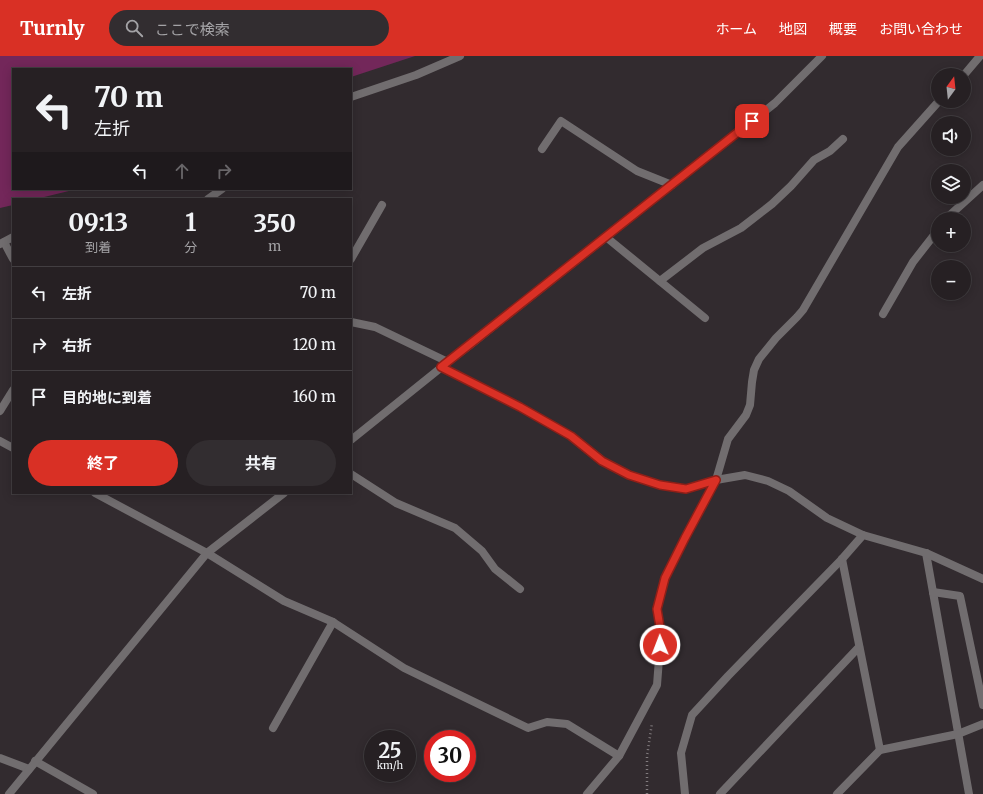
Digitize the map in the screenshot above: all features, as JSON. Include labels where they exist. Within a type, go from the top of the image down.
[{"type":"street","points":[[352,97],[416,75],[460,56]]},
{"type":"street","points":[[352,439],[444,364],[775,103],[822,56]]},
{"type":"street","points":[[970,68],[980,56]]},
{"type":"street","points":[[587,794],[619,756],[657,685],[661,633],[657,609],[665,578],[716,480],[728,439],[746,415],[750,405],[754,370],[759,359],[776,338],[803,310],[898,147],[933,108]]},
{"type":"street","points":[[542,149],[561,121],[637,170],[672,185]]},
{"type":"street","points":[[660,281],[703,248],[741,228],[772,204],[791,186],[814,160],[830,151],[843,138]]},
{"type":"street","points":[[953,212],[983,185]]},
{"type":"street","points":[[209,198],[221,190]]},
{"type":"street","points":[[352,258],[382,205]]},
{"type":"street","points":[[606,237],[705,318]]},
{"type":"street","points":[[12,238],[2,243],[12,258]]},
{"type":"street","points":[[883,314],[912,262],[931,239]]},
{"type":"street","points":[[352,322],[375,327],[444,364],[571,436],[602,461],[629,475],[660,485],[686,489],[716,480],[745,475],[768,480],[789,490],[827,518],[863,535],[926,553],[983,579]]},
{"type":"street","points":[[0,411],[12,392]]},
{"type":"street","points":[[0,441],[12,447]]},
{"type":"street","points":[[352,475],[396,503],[454,528],[482,551],[495,569],[520,589]]},
{"type":"street","points":[[97,494],[207,553],[284,601],[333,622],[404,668],[528,728],[547,722],[567,724],[619,756]]},
{"type":"street","points":[[9,794],[207,553],[283,494]]},
{"type":"street","points":[[685,794],[681,753],[692,714],[842,559],[863,535]]},
{"type":"street","points":[[926,553],[969,794]]},
{"type":"street","points":[[842,559],[880,750]]},
{"type":"street","points":[[933,592],[960,596],[983,705]]},
{"type":"street","points":[[273,728],[333,622]]},
{"type":"street","points":[[720,794],[859,647]]},
{"type":"street","points":[[837,794],[880,750],[958,734],[983,724]]},
{"type":"street","points":[[0,758],[29,769]]},
{"type":"street","points":[[35,761],[93,794]]},
{"type":"path","points":[[647,794],[647,756],[652,720]]},
{"type":"shaded area","points":[[0,56],[415,56],[352,77],[352,68],[12,68],[12,190],[73,190],[40,198],[12,198],[12,205],[0,208]]},
{"type":"route","points":[[660,645],[661,633],[657,609],[665,578],[716,480],[686,489],[660,485],[629,475],[602,461],[571,436],[520,407],[441,367],[752,121]]}]
